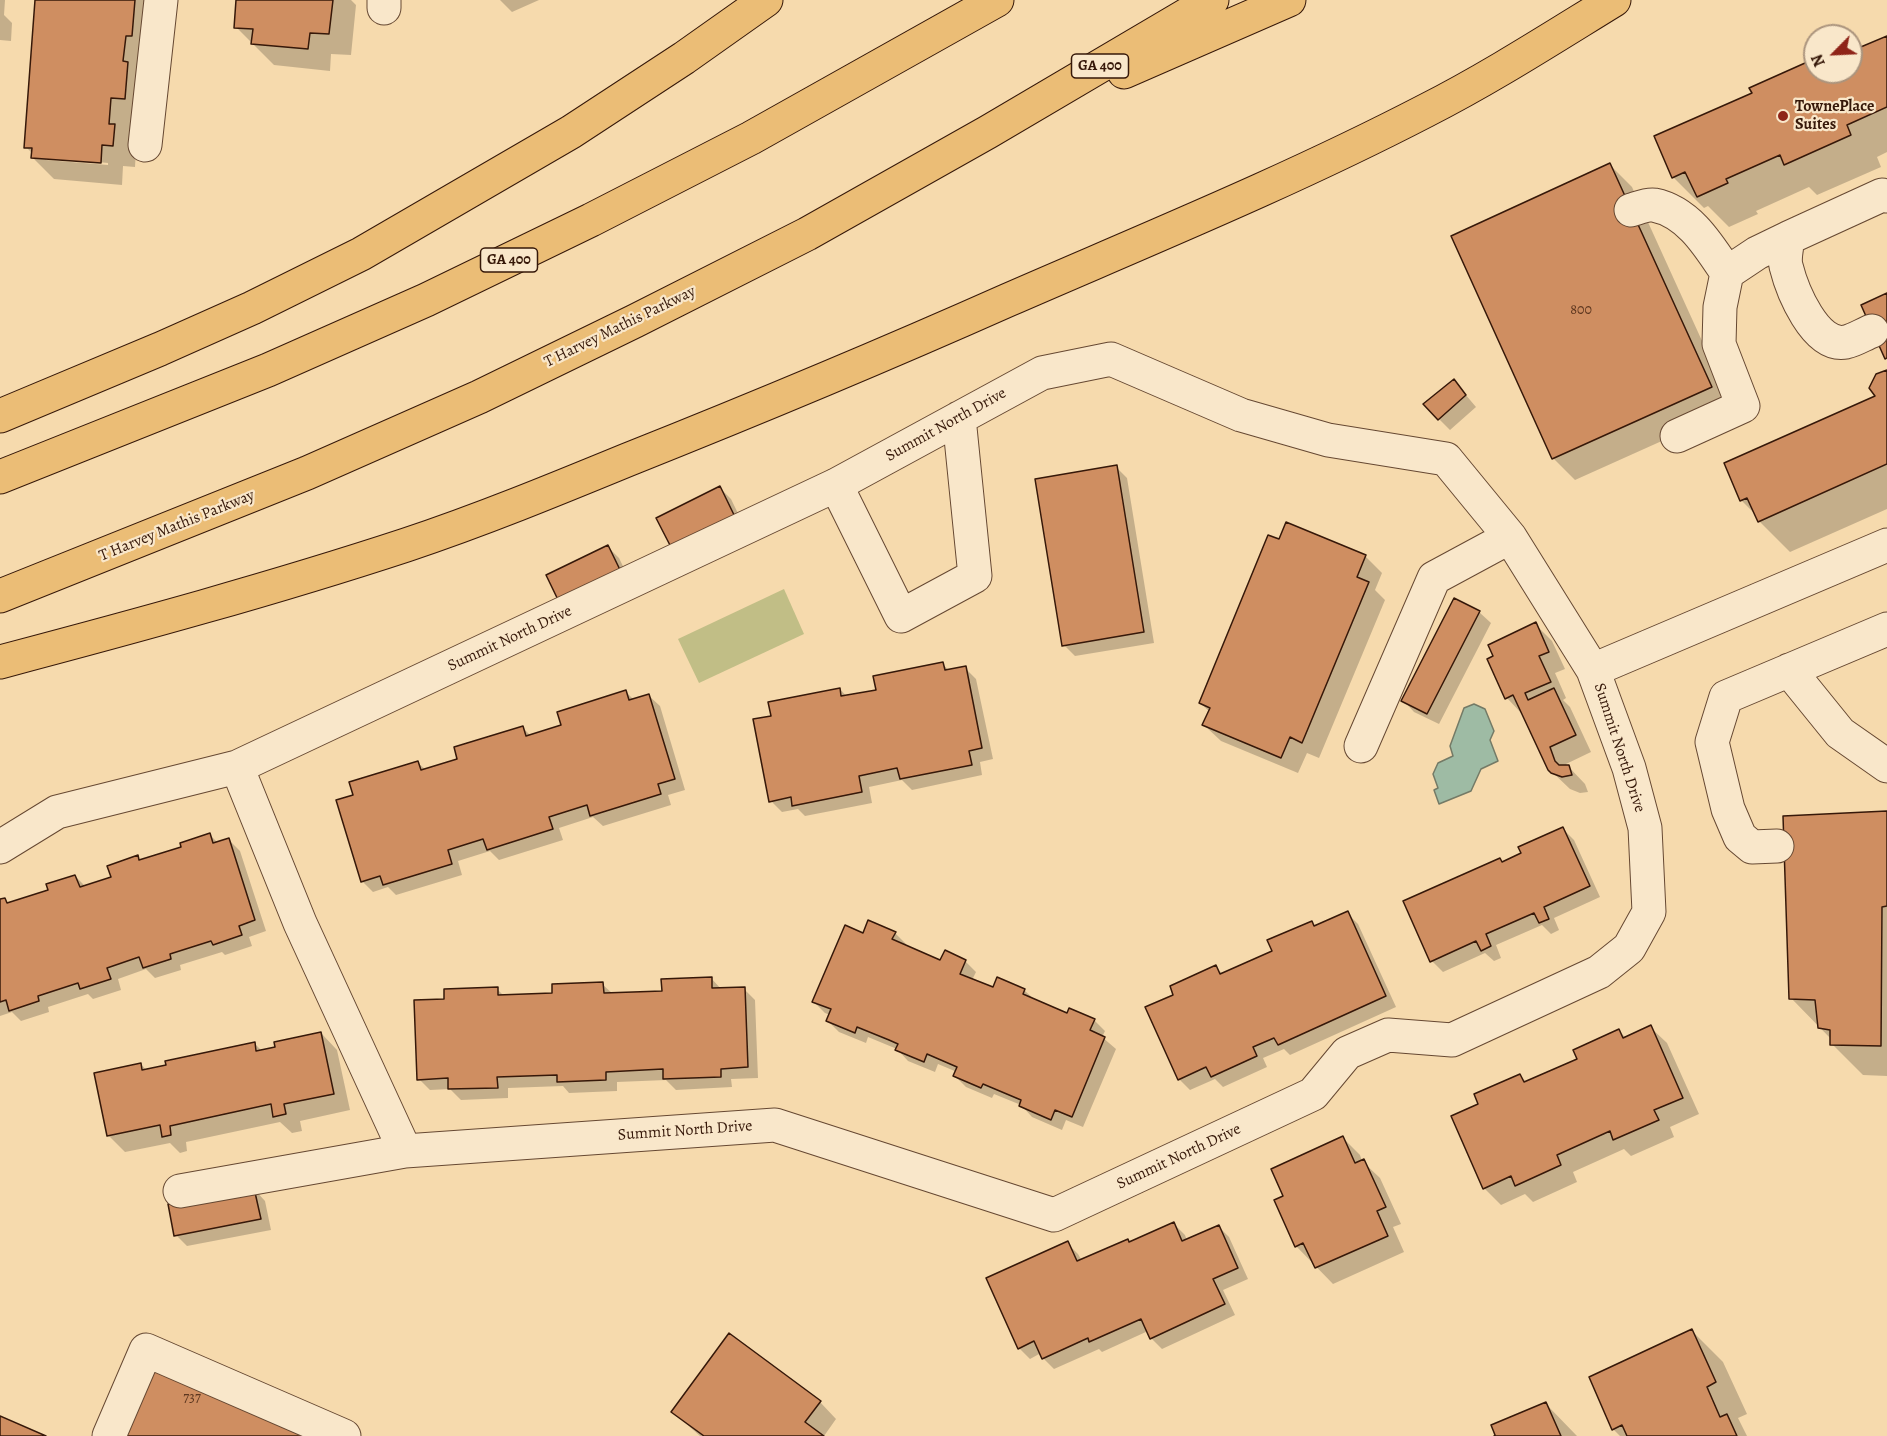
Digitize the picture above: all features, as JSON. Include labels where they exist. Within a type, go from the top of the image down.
[{"type":"highway","points":[[0,416],[252,308],[361,254],[571,132],[684,58],[766,0]]},
{"type":"highway","name":"GA 400","points":[[0,477],[268,370],[426,300],[591,220],[751,138],[997,0]]},
{"type":"highway","name":"T Harvey Mathis Parkway","points":[[0,596],[307,473],[479,397],[634,321],[807,234],[988,132],[1212,0]]},
{"type":"highway","points":[[988,132],[1289,0]]},
{"type":"highway","points":[[0,662],[264,590],[409,544],[687,437],[873,360],[1277,182],[1373,137],[1463,91],[1614,0]]},
{"type":"street","points":[[145,144],[161,0]]},
{"type":"street","points":[[1677,436],[1743,406],[1719,344],[1720,307],[1727,273],[1757,253],[1788,238],[1882,195],[1887,196]]},
{"type":"street","points":[[1631,210],[1652,205],[1686,220],[1727,273]]},
{"type":"street","points":[[1788,238],[1786,264],[1810,323],[1826,337],[1844,342],[1872,331]]},
{"type":"street","name":"Summit North Drive","points":[[0,847],[57,812],[237,767],[836,485],[1042,373],[1111,359],[1241,415],[1328,440],[1446,459],[1510,537],[1593,669],[1629,768],[1645,828],[1649,912],[1629,948],[1599,972],[1452,1040],[1388,1035],[1347,1053],[1313,1094],[1054,1215],[775,1125],[405,1151],[180,1191]]},
{"type":"street","points":[[836,485],[901,616],[975,576],[958,418]]},
{"type":"street","points":[[1361,746],[1434,578],[1510,537]]},
{"type":"street","name":"Summit North Drive","points":[[1593,669],[1887,545]]},
{"type":"street","points":[[1778,846],[1752,847],[1740,837],[1728,809],[1712,742],[1726,697],[1887,629]]},
{"type":"street","points":[[1790,670],[1840,732],[1887,766]]},
{"type":"street","points":[[237,767],[300,923],[405,1151]]},
{"type":"street","points":[[109,1436],[146,1350],[345,1436]]},
{"type":"shaded area","points":[[784,589],[804,634],[699,683],[678,639]]},
{"type":"shaded area","points":[[1474,704],[1485,709],[1494,731],[1490,740],[1498,761],[1481,769],[1471,791],[1439,804],[1434,790],[1438,788],[1433,774],[1438,763],[1453,756],[1450,746],[1464,708]]},
{"type":"building","points":[[35,0],[135,0],[132,36],[126,36],[123,61],[128,62],[125,99],[111,98],[109,124],[115,124],[113,146],[102,145],[101,163],[31,158],[32,148],[24,148]]},
{"type":"building","points":[[236,0],[333,0],[329,34],[310,33],[308,49],[251,44],[253,29],[234,28]]},
{"type":"building","name":"TownePlace Suites","points":[[1887,36],[1887,107],[1847,125],[1851,135],[1784,165],[1780,155],[1726,179],[1728,183],[1697,197],[1685,172],[1672,178],[1654,136],[1752,93],[1749,88],[1803,64],[1803,84],[1863,84],[1863,46]]},
{"type":"building","points":[[1610,163],[1712,387],[1552,459],[1451,236]]},
{"type":"building","points":[[1887,293],[1887,358],[1885,359],[1861,305]]},
{"type":"building","points":[[1887,370],[1887,464],[1758,522],[1747,498],[1740,501],[1724,463],[1875,396],[1869,388],[1876,374]]},
{"type":"building","points":[[1454,379],[1466,395],[1438,420],[1423,404]]},
{"type":"building","points":[[1117,465],[1144,632],[1062,646],[1035,479]]},
{"type":"building","points":[[720,486],[737,521],[674,553],[656,518]]},
{"type":"building","points":[[1286,522],[1366,555],[1357,577],[1369,582],[1302,743],[1290,737],[1281,758],[1202,725],[1210,708],[1199,703],[1268,535],[1279,539]]},
{"type":"building","points":[[608,545],[623,576],[561,606],[546,575]]},
{"type":"building","points":[[1454,598],[1480,611],[1427,714],[1401,701]]},
{"type":"building","points":[[1536,622],[1549,652],[1539,656],[1551,682],[1525,693],[1528,700],[1554,688],[1576,735],[1550,747],[1555,761],[1559,765],[1569,765],[1572,775],[1562,777],[1548,770],[1513,695],[1505,699],[1487,659],[1493,656],[1488,645]]},
{"type":"building","points":[[943,662],[945,670],[966,666],[982,748],[969,751],[972,765],[900,779],[897,768],[859,776],[862,792],[792,806],[791,797],[769,802],[753,719],[771,716],[768,702],[840,688],[841,696],[876,690],[873,676]]},
{"type":"building","points":[[626,690],[629,700],[649,694],[675,779],[658,784],[661,794],[590,816],[587,805],[549,817],[553,829],[487,850],[483,839],[448,850],[452,864],[383,885],[380,876],[361,882],[336,800],[353,795],[349,782],[418,761],[421,770],[457,759],[454,747],[523,726],[526,736],[561,725],[557,712]]},
{"type":"building","points":[[1887,811],[1887,906],[1882,907],[1881,1046],[1830,1045],[1830,1030],[1818,1028],[1815,1000],[1789,999],[1783,816]]},
{"type":"building","points":[[1563,827],[1590,886],[1544,907],[1549,919],[1539,923],[1534,913],[1486,934],[1491,946],[1481,951],[1476,941],[1430,962],[1403,901],[1500,858],[1502,862],[1521,853],[1518,847]]},
{"type":"building","points":[[210,833],[213,843],[229,838],[255,920],[239,926],[242,935],[213,945],[211,941],[170,954],[171,959],[143,968],[139,957],[107,968],[111,979],[80,989],[78,983],[38,996],[39,1001],[9,1011],[6,1000],[0,1002],[0,899],[5,898],[7,903],[48,890],[46,884],[75,875],[80,887],[111,877],[107,866],[138,855],[139,860],[181,847],[180,843]]},
{"type":"building","points":[[1348,911],[1386,996],[1278,1045],[1274,1038],[1253,1047],[1257,1056],[1211,1077],[1206,1067],[1178,1080],[1145,1007],[1173,995],[1170,986],[1216,965],[1220,974],[1272,951],[1267,940],[1312,921],[1314,926]]},
{"type":"building","points":[[868,920],[896,932],[892,939],[940,960],[945,950],[966,960],[960,974],[993,987],[997,977],[1025,989],[1023,994],[1067,1013],[1069,1008],[1095,1019],[1090,1030],[1105,1037],[1072,1117],[1055,1110],[1051,1120],[1019,1106],[1021,1100],[983,1084],[981,1088],[953,1076],[957,1067],[927,1054],[924,1062],[895,1050],[898,1044],[889,1040],[857,1027],[855,1033],[826,1021],[831,1009],[812,1002],[845,925],[863,933]]},
{"type":"building","points":[[712,977],[712,988],[745,987],[748,1067],[721,1069],[721,1077],[663,1079],[663,1069],[606,1072],[606,1080],[557,1082],[557,1075],[497,1077],[498,1088],[448,1089],[448,1078],[417,1080],[414,1000],[444,999],[444,989],[498,987],[498,995],[552,993],[552,984],[603,982],[604,993],[662,991],[661,979]]},
{"type":"building","points":[[1651,1025],[1683,1098],[1654,1110],[1659,1120],[1613,1140],[1610,1131],[1557,1155],[1561,1165],[1515,1186],[1511,1176],[1483,1189],[1451,1116],[1478,1104],[1474,1094],[1520,1074],[1524,1082],[1577,1059],[1573,1050],[1619,1029],[1623,1038]]},
{"type":"building","points":[[321,1032],[334,1094],[284,1104],[286,1114],[273,1117],[271,1104],[170,1126],[171,1135],[162,1137],[160,1125],[107,1136],[94,1073],[141,1063],[142,1070],[166,1065],[165,1061],[255,1042],[256,1051],[275,1047],[274,1042]]},
{"type":"building","points":[[1343,1136],[1355,1163],[1364,1159],[1386,1207],[1377,1211],[1388,1236],[1315,1268],[1303,1243],[1295,1247],[1274,1200],[1283,1196],[1271,1169]]},
{"type":"building","points":[[254,1188],[261,1219],[174,1236],[168,1204]]},
{"type":"building","points":[[1174,1222],[1182,1241],[1219,1225],[1238,1268],[1213,1279],[1225,1304],[1150,1339],[1141,1319],[1089,1342],[1088,1338],[1042,1359],[1034,1341],[1018,1349],[986,1278],[1068,1241],[1077,1261]]},
{"type":"building","points":[[1692,1329],[1716,1382],[1707,1387],[1720,1417],[1727,1414],[1737,1436],[1627,1436],[1622,1425],[1612,1430],[1589,1377]]},
{"type":"building","points":[[729,1333],[821,1401],[805,1422],[824,1436],[704,1436],[671,1412]]},
{"type":"building","points":[[156,1363],[330,1436],[125,1436]]},
{"type":"building","points":[[1546,1402],[1561,1436],[1494,1436],[1491,1425]]},
{"type":"building","points":[[0,1416],[46,1436],[0,1436]]},
{"type":"place","name":"TownePlace Suites","points":[[1783,116]]}]
